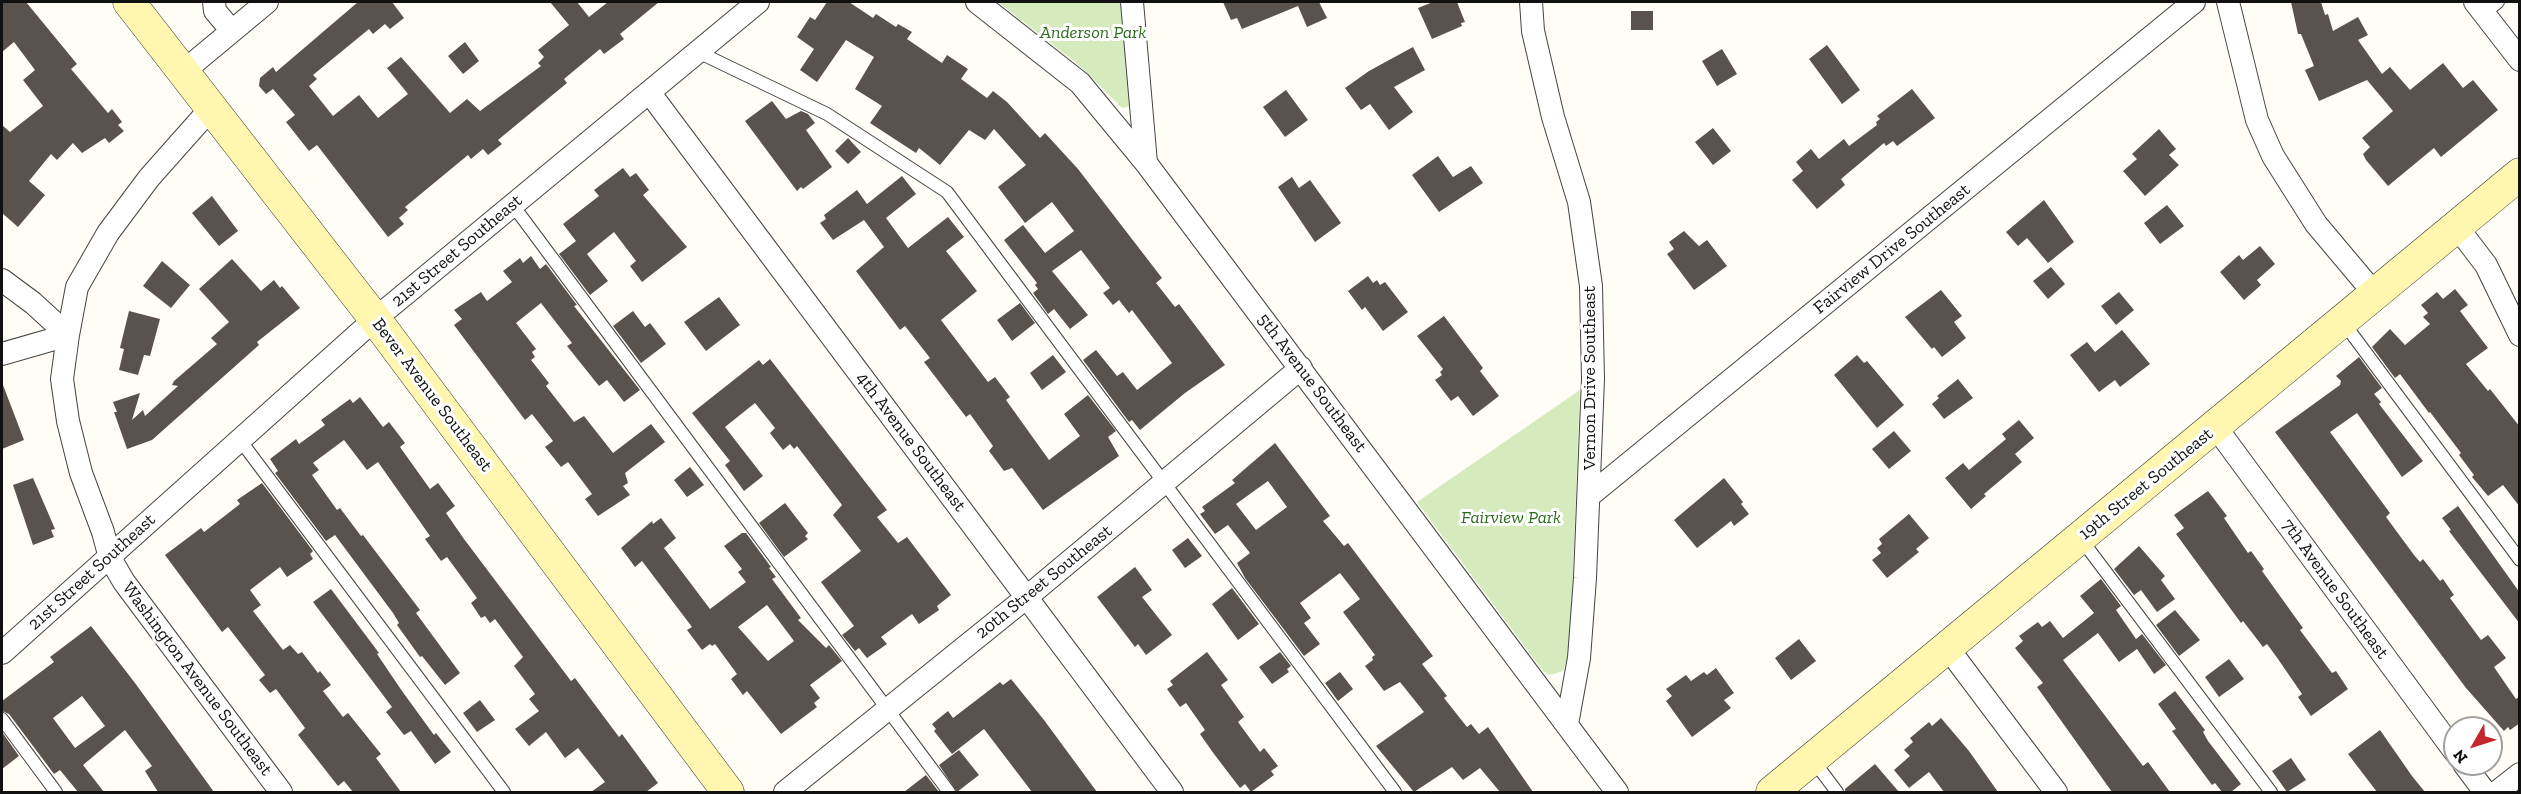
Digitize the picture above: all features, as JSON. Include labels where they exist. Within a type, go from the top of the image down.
[{"type":"street","name":"Bever Avenue Southeast","points":[[129,2],[375,319],[728,792]]},
{"type":"street","points":[[214,2],[215,11],[231,31]]},
{"type":"street","points":[[184,71],[267,2]]},
{"type":"street","name":"21st Street Southeast","points":[[2,653],[375,319],[758,2]]},
{"type":"street","name":"5th Avenue Southeast","points":[[977,2],[1080,83],[1146,163],[1617,792]]},
{"type":"street","points":[[1132,2],[1146,163]]},
{"type":"street","name":"Vernon Drive Southeast","points":[[1531,2],[1533,31],[1553,117],[1579,202],[1591,286],[1593,379],[1589,496],[1579,658],[1568,724]]},
{"type":"street","name":"Fairview Drive Southeast","points":[[1589,496],[2194,2]]},
{"type":"street","points":[[2228,2],[2257,120],[2273,156],[2316,224],[2373,293]]},
{"type":"street","points":[[2486,5],[2520,60]]},
{"type":"street","name":"4th Avenue Southeast","points":[[649,92],[1172,792]]},
{"type":"street","name":"Washington Avenue Southeast","points":[[212,107],[149,178],[108,233],[77,287],[62,379],[68,421],[81,473],[110,558],[124,582],[281,792]]},
{"type":"street","name":"19th Street Southeast","points":[[1772,792],[2216,426],[2373,293],[2520,174]]},
{"type":"street","points":[[2457,226],[2486,265],[2520,335]]},
{"type":"street","points":[[2,280],[33,303],[68,335]]},
{"type":"street","points":[[2,354],[68,335]]},
{"type":"street","name":"20th Street Southeast","points":[[785,792],[1027,597],[1301,368]]},
{"type":"street","name":"7th Avenue Southeast","points":[[2216,426],[2443,736]]},
{"type":"street","points":[[1947,646],[2056,792]]},
{"type":"street","points":[[2497,792],[2520,774]]},
{"type":"street","points":[[2473,776],[2485,792]]},
{"type":"lane","points":[[698,52],[827,114],[947,192],[1395,792]]},
{"type":"lane","points":[[512,204],[949,792]]},
{"type":"lane","points":[[2342,320],[2520,560]]},
{"type":"lane","points":[[240,440],[504,792]]},
{"type":"lane","points":[[2080,537],[2271,792]]},
{"type":"lane","points":[[2,719],[56,792]]},
{"type":"lane","points":[[1812,759],[1837,792]]},
{"type":"green space","name":"Anderson Park","points":[[998,2],[1121,2],[1133,106],[1122,108],[1080,66]]},
{"type":"green space","name":"Fairview Park","points":[[1580,390],[1570,651],[1563,671],[1550,675],[1543,671],[1417,502]]},
{"type":"building","points":[[2,2],[26,2],[77,64],[71,69],[108,113],[112,109],[122,122],[118,125],[124,131],[109,143],[105,138],[82,153],[73,143],[57,160],[51,154],[29,181],[45,195],[18,227],[2,213],[2,125],[10,132],[43,106],[23,80],[35,70],[14,42],[2,52]]},
{"type":"building","points":[[358,2],[392,2],[404,18],[390,29],[385,24],[373,34],[369,29],[313,75],[317,79],[309,86],[333,116],[359,95],[378,118],[408,94],[387,68],[401,57],[450,113],[467,99],[480,111],[541,66],[538,63],[544,57],[538,50],[569,25],[550,2],[577,2],[589,17],[608,2],[659,2],[620,34],[624,39],[604,54],[600,49],[564,79],[567,83],[498,140],[502,144],[488,155],[483,149],[471,159],[468,155],[405,207],[408,210],[399,218],[404,224],[388,237],[317,145],[309,151],[286,122],[295,115],[273,89],[266,94],[259,86],[260,78],[273,67],[276,72]]},
{"type":"building","points":[[827,2],[849,2],[873,18],[876,14],[896,27],[898,24],[912,32],[907,39],[942,63],[947,55],[968,69],[961,79],[987,98],[993,91],[1007,102],[1040,138],[1045,133],[1078,169],[1162,278],[1156,283],[1175,307],[1179,304],[1225,365],[1185,393],[1140,430],[1132,420],[1129,422],[1083,360],[1096,350],[1117,376],[1123,372],[1137,390],[1172,363],[1132,310],[1129,313],[1119,300],[1113,305],[1103,293],[1110,288],[1081,250],[1052,271],[1088,315],[1070,329],[1054,309],[1048,314],[1033,293],[1038,289],[1035,285],[1037,283],[1004,240],[1023,225],[1045,253],[1074,231],[1052,202],[1025,223],[998,187],[1026,165],[994,129],[985,140],[969,130],[940,165],[919,148],[916,153],[870,123],[882,106],[855,89],[874,57],[846,40],[817,82],[800,70],[814,49],[797,37],[810,17],[815,20]]},
{"type":"building","points":[[1223,2],[1319,2],[1327,18],[1307,27],[1298,6],[1242,29],[1237,18],[1231,20]]},
{"type":"building","points":[[1433,2],[1457,2],[1465,22],[1461,23],[1462,26],[1432,39],[1418,8]]},
{"type":"building","points":[[2291,2],[2321,2],[2325,15],[2328,14],[2333,31],[2358,17],[2368,35],[2358,40],[2382,74],[2390,67],[2410,90],[2443,63],[2463,88],[2473,80],[2498,110],[2441,157],[2434,148],[2388,186],[2366,160],[2363,154],[2370,147],[2362,138],[2393,111],[2367,80],[2319,101],[2305,70],[2314,66],[2301,34],[2298,34]]},
{"type":"building","points":[[1631,11],[1653,11],[1653,30],[1631,30]]},
{"type":"building","points":[[465,42],[479,61],[463,74],[448,56]]},
{"type":"building","points":[[1827,45],[1860,90],[1842,104],[1809,59]]},
{"type":"building","points":[[1413,47],[1425,70],[1394,87],[1413,112],[1389,130],[1370,104],[1361,110],[1345,88],[1369,71]]},
{"type":"building","points":[[1722,49],[1737,74],[1717,86],[1702,61]]},
{"type":"building","points":[[1912,89],[1935,118],[1897,146],[1893,141],[1886,146],[1884,143],[1841,179],[1845,185],[1817,209],[1792,180],[1803,171],[1796,162],[1811,149],[1819,159],[1844,139],[1849,146],[1877,125],[1876,122],[1880,119],[1877,116]]},
{"type":"building","points":[[1286,90],[1308,120],[1285,137],[1263,107]]},
{"type":"building","points":[[772,101],[786,119],[801,111],[808,114],[815,123],[806,130],[832,167],[797,191],[745,121]]},
{"type":"building","points":[[1713,128],[1731,151],[1713,165],[1695,142]]},
{"type":"building","points":[[2159,129],[2176,149],[2169,155],[2179,165],[2145,196],[2123,171],[2137,159],[2132,154]]},
{"type":"building","points":[[848,138],[861,152],[848,164],[835,151]]},
{"type":"building","points":[[1438,156],[1453,177],[1471,166],[1483,183],[1439,212],[1412,175]]},
{"type":"building","points":[[623,168],[630,177],[636,173],[649,190],[643,195],[687,247],[642,282],[630,266],[636,261],[614,232],[587,254],[608,281],[590,295],[559,254],[576,241],[563,224],[599,196],[594,190]]},
{"type":"building","points":[[902,176],[916,194],[886,218],[908,248],[948,217],[964,237],[946,251],[977,291],[941,320],[988,382],[995,377],[1010,397],[1006,400],[1049,460],[1080,436],[1064,414],[1088,395],[1116,431],[1108,437],[1119,456],[1043,510],[1012,468],[1004,471],[989,451],[993,446],[970,414],[966,417],[924,362],[930,358],[905,326],[900,330],[856,271],[884,247],[864,220],[833,240],[820,223],[826,219],[824,215],[857,190],[867,204]]},
{"type":"building","points":[[1292,177],[1299,188],[1310,180],[1341,223],[1315,242],[1278,187]]},
{"type":"building","points":[[212,196],[238,231],[219,246],[192,213]]},
{"type":"building","points":[[2044,200],[2074,242],[2048,263],[2027,238],[2018,246],[2006,232]]},
{"type":"building","points":[[2167,205],[2184,226],[2160,244],[2144,223]]},
{"type":"building","points":[[1684,231],[1699,246],[1707,240],[1727,266],[1694,290],[1667,254],[1674,249],[1669,242]]},
{"type":"building","points":[[2260,246],[2275,264],[2257,280],[2261,285],[2244,300],[2220,272],[2239,255],[2243,260]]},
{"type":"building","points":[[531,256],[540,269],[546,264],[577,305],[574,306],[640,390],[624,402],[607,380],[599,386],[567,346],[572,343],[541,303],[516,323],[536,349],[532,352],[535,357],[531,360],[549,383],[546,386],[574,422],[584,416],[613,453],[651,424],[665,442],[625,473],[628,483],[623,486],[630,495],[598,516],[585,499],[592,494],[568,462],[561,467],[545,447],[553,441],[532,414],[525,420],[454,325],[462,319],[454,310],[481,292],[487,301],[512,282],[503,271],[520,258],[523,263]]},
{"type":"building","points":[[232,259],[261,291],[274,280],[300,308],[257,342],[259,345],[152,440],[127,449],[114,412],[117,412],[113,402],[140,393],[132,420],[143,410],[145,416],[178,386],[172,385],[174,381],[217,344],[211,338],[229,322],[199,289]]},
{"type":"building","points":[[162,261],[190,285],[171,308],[143,286]]},
{"type":"building","points":[[2051,267],[2065,284],[2048,299],[2033,281]]},
{"type":"building","points":[[1368,276],[1373,283],[1377,280],[1380,285],[1385,282],[1408,312],[1383,331],[1365,307],[1362,310],[1348,291]]},
{"type":"building","points":[[2455,289],[2468,305],[2460,311],[2488,348],[2466,364],[2488,391],[2490,389],[2520,427],[2520,507],[2503,485],[2488,496],[2472,477],[2474,475],[2459,455],[2461,453],[2430,412],[2400,374],[2395,378],[2372,347],[2390,329],[2405,345],[2430,324],[2423,317],[2428,313],[2421,305],[2437,292],[2443,299]]},
{"type":"building","points":[[1941,290],[1962,316],[1954,322],[1966,338],[1942,357],[1934,347],[1932,349],[1905,317]]},
{"type":"building","points":[[2119,292],[2134,310],[2116,325],[2101,306]]},
{"type":"building","points":[[719,297],[740,325],[706,351],[684,322]]},
{"type":"building","points":[[1020,303],[1035,323],[1012,341],[997,320]]},
{"type":"building","points":[[129,311],[160,319],[150,356],[144,355],[138,375],[119,370],[124,349],[120,348]]},
{"type":"building","points":[[633,311],[645,327],[650,323],[666,344],[641,363],[613,326]]},
{"type":"building","points":[[1444,316],[1483,368],[1480,371],[1499,396],[1473,416],[1458,396],[1451,401],[1435,380],[1442,375],[1440,372],[1443,369],[1417,336]]},
{"type":"building","points":[[2122,330],[2150,364],[2120,387],[2115,380],[2099,392],[2070,355],[2087,342],[2095,352]]},
{"type":"building","points":[[1053,355],[1066,372],[1042,390],[1030,373]]},
{"type":"building","points":[[1857,355],[1864,363],[1867,361],[1904,405],[1877,428],[1834,375]]},
{"type":"building","points":[[2359,357],[2382,388],[2374,394],[2381,402],[2379,404],[2423,461],[2402,477],[2357,413],[2330,432],[2390,513],[2386,517],[2414,555],[2420,562],[2423,559],[2440,581],[2443,579],[2454,595],[2450,598],[2481,640],[2488,635],[2506,658],[2494,667],[2516,699],[2520,696],[2520,723],[2510,730],[2508,727],[2503,730],[2503,716],[2491,716],[2466,688],[2275,432],[2340,385],[2341,381],[2336,376]]},
{"type":"building","points":[[770,359],[887,510],[877,517],[898,543],[907,537],[951,595],[937,606],[939,610],[919,624],[912,614],[881,637],[887,644],[867,658],[859,648],[855,651],[842,635],[854,626],[821,582],[861,551],[833,515],[842,505],[797,446],[794,449],[790,444],[783,450],[770,433],[775,428],[755,403],[725,427],[763,476],[744,491],[725,465],[730,461],[692,413],[759,360],[763,365]]},
{"type":"building","points":[[1958,379],[1973,398],[1944,419],[1932,404],[1939,398],[1937,396]]},
{"type":"building","points":[[2,386],[24,440],[2,449]]},
{"type":"building","points":[[360,397],[383,427],[389,422],[405,443],[400,447],[430,489],[438,483],[455,506],[446,513],[464,539],[571,681],[575,678],[619,737],[622,734],[658,783],[646,792],[591,792],[605,782],[578,748],[565,758],[546,732],[529,746],[515,729],[539,711],[529,699],[535,694],[514,666],[523,657],[495,619],[490,623],[485,616],[481,618],[471,603],[477,598],[447,557],[441,561],[425,539],[430,536],[378,462],[367,470],[344,440],[313,463],[319,470],[312,475],[337,510],[340,508],[361,536],[363,535],[420,610],[416,613],[460,673],[445,685],[422,656],[420,657],[397,625],[399,623],[393,613],[335,535],[326,541],[275,473],[278,471],[270,459],[296,439],[299,444],[325,425],[321,420],[350,399],[353,403]]},
{"type":"building","points":[[2019,420],[2034,438],[2015,454],[2022,462],[1984,494],[1986,496],[1971,509],[1945,478],[1963,463],[1969,470],[2006,439],[2002,434]]},
{"type":"building","points":[[1894,431],[1911,451],[1889,469],[1872,449]]},
{"type":"building","points":[[1275,443],[1330,516],[1323,521],[1344,546],[1348,543],[1433,656],[1422,664],[1447,696],[1444,698],[1467,727],[1471,724],[1479,734],[1488,727],[1533,792],[1500,792],[1480,768],[1463,780],[1452,767],[1414,792],[1376,746],[1424,712],[1400,682],[1384,691],[1365,666],[1373,660],[1372,657],[1375,655],[1343,612],[1360,599],[1340,573],[1300,603],[1311,618],[1304,623],[1320,644],[1304,656],[1245,578],[1237,563],[1250,553],[1228,525],[1215,534],[1200,514],[1205,511],[1202,507],[1235,483],[1232,480]],"holes":[[[1268,481],[1287,507],[1256,530],[1236,504]]]},
{"type":"building","points":[[690,467],[704,485],[687,497],[674,480]]},
{"type":"building","points":[[33,478],[55,529],[51,530],[54,537],[33,545],[13,485]]},
{"type":"building","points":[[1724,478],[1743,502],[1741,504],[1749,514],[1734,526],[1731,521],[1697,548],[1674,520]]},
{"type":"building","points":[[262,483],[313,551],[310,554],[313,559],[287,577],[280,567],[250,590],[261,605],[253,611],[283,650],[290,645],[298,654],[302,652],[318,673],[320,671],[331,685],[323,691],[343,717],[348,713],[381,754],[376,758],[401,792],[353,792],[344,781],[338,786],[298,735],[305,728],[276,689],[270,693],[259,680],[265,675],[228,627],[222,632],[165,555],[201,528],[204,532],[240,504],[237,500]]},
{"type":"building","points":[[2208,491],[2227,516],[2224,518],[2248,553],[2251,551],[2264,569],[2262,571],[2303,628],[2300,630],[2332,673],[2336,671],[2348,689],[2311,716],[2298,697],[2302,694],[2267,644],[2263,647],[2243,621],[2241,623],[2176,534],[2184,528],[2174,515]]},
{"type":"building","points":[[785,503],[808,533],[805,536],[808,539],[784,557],[759,523]]},
{"type":"building","points":[[2458,506],[2520,593],[2520,624],[2449,531],[2451,530],[2442,518]]},
{"type":"building","points":[[1909,514],[1929,538],[1916,549],[1919,552],[1887,578],[1872,560],[1881,553],[1877,548],[1882,544],[1879,539]]},
{"type":"building","points":[[661,518],[676,538],[664,548],[710,609],[746,582],[738,572],[742,569],[724,546],[742,533],[746,533],[771,567],[769,568],[776,577],[772,579],[801,618],[798,620],[826,648],[829,645],[842,661],[810,685],[820,698],[814,703],[817,707],[781,734],[747,691],[743,695],[731,679],[737,674],[715,644],[712,646],[710,644],[702,650],[687,630],[692,627],[642,561],[635,567],[621,548],[652,521],[653,524]],"holes":[[[767,605],[794,641],[768,661],[738,627]]]},
{"type":"building","points":[[1188,538],[1202,556],[1185,568],[1172,550]]},
{"type":"building","points":[[2139,546],[2165,576],[2161,580],[2175,599],[2157,612],[2141,590],[2134,595],[2114,569]]},
{"type":"building","points":[[1135,567],[1152,590],[1142,597],[1172,635],[1146,655],[1138,644],[1135,647],[1097,597]]},
{"type":"building","points":[[2101,579],[2121,606],[2116,610],[2136,639],[2142,634],[2166,665],[2154,674],[2137,649],[2119,662],[2098,633],[2063,660],[2143,766],[2148,762],[2170,792],[2112,792],[2037,687],[2043,683],[2015,648],[2023,641],[2019,636],[2038,622],[2042,627],[2050,621],[2063,638],[2094,613],[2080,596]]},
{"type":"building","points":[[1232,588],[1259,624],[1238,640],[1212,604]]},
{"type":"building","points":[[331,589],[379,653],[377,654],[434,735],[436,733],[451,752],[435,764],[411,731],[404,735],[386,712],[392,707],[313,602]]},
{"type":"building","points":[[2175,610],[2200,640],[2179,656],[2156,625]]},
{"type":"building","points":[[91,626],[214,792],[158,792],[145,771],[152,766],[125,730],[83,765],[104,792],[78,792],[60,770],[54,774],[9,714],[2,711],[2,701],[54,662],[50,657]],"holes":[[[82,696],[105,726],[75,748],[53,718]]]},
{"type":"building","points":[[1799,639],[1816,661],[1791,680],[1775,658]]},
{"type":"building","points":[[1207,652],[1228,680],[1221,685],[1244,717],[1238,722],[1260,752],[1264,748],[1278,766],[1271,771],[1274,775],[1251,792],[1245,784],[1240,788],[1200,734],[1205,730],[1186,703],[1180,707],[1167,689],[1173,685],[1170,681]]},
{"type":"building","points":[[1280,652],[1291,666],[1287,669],[1289,672],[1272,684],[1259,667]]},
{"type":"building","points":[[2229,659],[2244,679],[2219,697],[2205,677]]},
{"type":"building","points":[[1716,668],[1734,693],[1724,700],[1731,708],[1692,737],[1666,701],[1672,696],[1666,689],[1686,675],[1691,681],[1704,672],[1707,675]]},
{"type":"building","points":[[1340,672],[1353,689],[1338,701],[1325,683]]},
{"type":"building","points":[[1011,679],[1097,792],[1032,792],[984,729],[952,754],[934,731],[936,729],[932,724],[948,711],[953,718],[1000,682],[1003,685]]},
{"type":"building","points":[[2175,691],[2205,730],[2203,732],[2208,741],[2241,784],[2231,792],[2222,792],[2215,783],[2212,785],[2172,731],[2176,729],[2158,704]]},
{"type":"building","points":[[480,700],[495,720],[477,732],[463,713]]},
{"type":"building","points":[[1941,718],[1969,751],[1998,792],[1944,792],[1929,772],[1909,788],[1894,770],[1910,756],[1904,750],[1913,742],[1910,738],[1929,722],[1932,726]]},
{"type":"building","points":[[2380,730],[2425,792],[2377,792],[2348,754]]},
{"type":"building","points":[[2,732],[19,756],[2,769]]},
{"type":"building","points":[[959,750],[979,775],[957,792],[939,765]]},
{"type":"building","points":[[2291,758],[2306,780],[2287,792],[2272,771]]},
{"type":"building","points":[[1875,764],[1899,792],[1845,792],[1845,789]]},
{"type":"building","points":[[926,775],[939,792],[904,792]]}]
